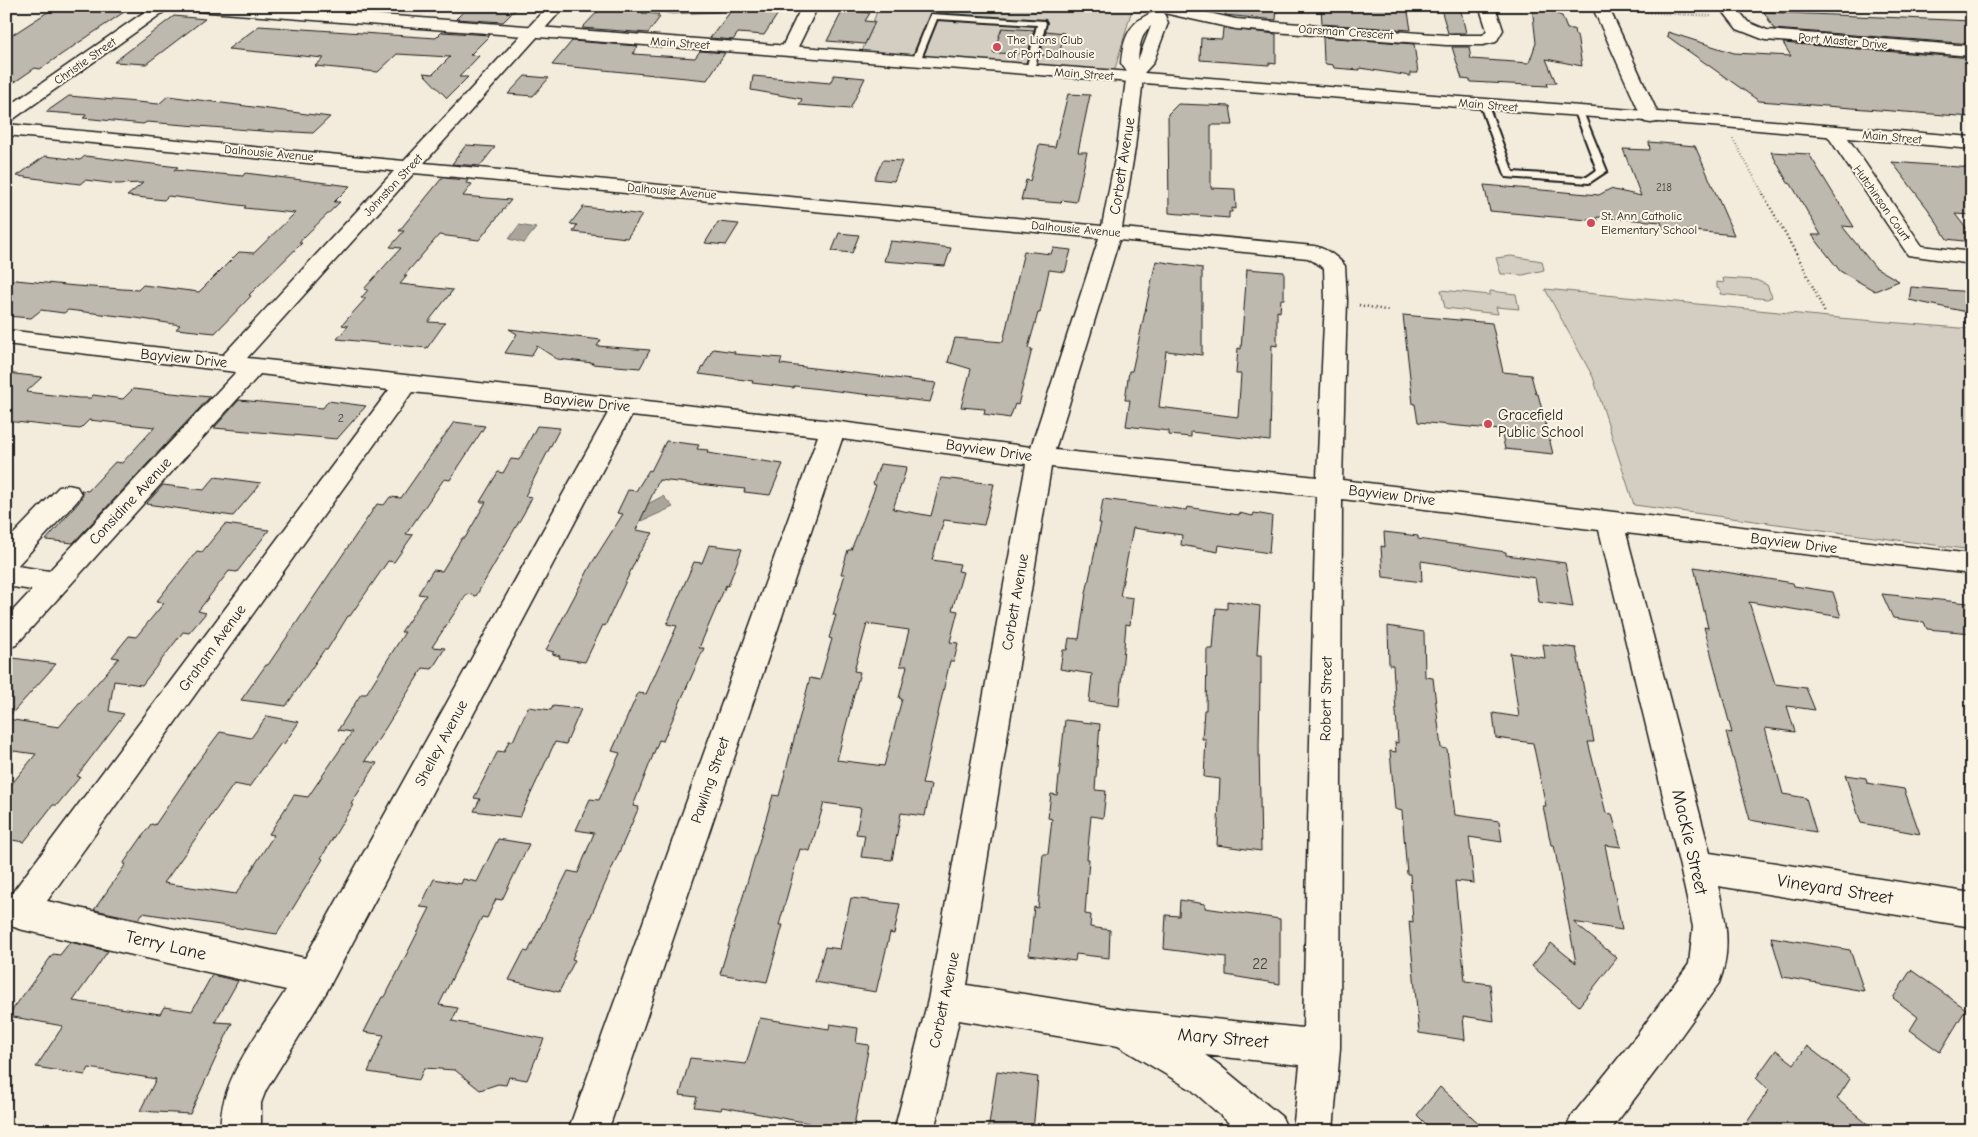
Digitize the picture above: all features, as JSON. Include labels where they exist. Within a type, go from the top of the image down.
[{"type":"street","name":"Christie Street","points":[[6,116],[164,6]]},
{"type":"street","name":"Main Street","points":[[196,6],[1030,70],[1135,74],[1972,143]]},
{"type":"street","name":"Johnston Street","points":[[229,362],[557,6]]},
{"type":"street","points":[[788,51],[810,6]]},
{"type":"street","name":"Oarsman Crescent","points":[[1163,10],[1236,24],[1446,40],[1483,40],[1490,39],[1495,30],[1486,6]]},
{"type":"street","points":[[1600,6],[1651,118]]},
{"type":"street","points":[[1135,74],[1145,63],[1163,10]]},
{"type":"street","name":"Port Master Drive","points":[[1731,12],[1745,29],[1765,35],[1972,51]]},
{"type":"street","name":"Corbett Avenue","points":[[914,1131],[946,1000],[1040,457],[1112,232],[1126,148],[1135,74]]},
{"type":"street","name":"Dalhousie Avenue","points":[[6,129],[1314,252],[1334,266]]},
{"type":"street","name":"Hutchinson Court","points":[[1834,132],[1915,251],[1972,258]]},
{"type":"street","name":"Robert Street","points":[[1312,1131],[1321,1048],[1328,488],[1336,300],[1334,266]]},
{"type":"street","points":[[6,359],[17,339]]},
{"type":"street","name":"Bayview Drive","points":[[17,339],[229,362],[406,384],[833,429],[1040,457],[1328,488],[1972,564]]},
{"type":"street","name":"Considine Avenue","points":[[6,637],[254,366]]},
{"type":"street","name":"Graham Avenue","points":[[19,912],[406,384]]},
{"type":"street","name":"Shelley Avenue","points":[[241,1131],[242,1102],[252,1077],[314,978],[624,406]]},
{"type":"street","name":"Pawling Street","points":[[588,1131],[833,429]]},
{"type":"street","points":[[6,560],[68,494]]},
{"type":"street","name":"MacKie Street","points":[[1585,1131],[1650,1048],[1706,970],[1710,927],[1697,867],[1610,521]]},
{"type":"street","points":[[6,575],[54,583]]},
{"type":"street","name":"Vineyard Street","points":[[1697,867],[1972,910]]},
{"type":"street","name":"Terry Lane","points":[[19,912],[314,978]]},
{"type":"street","name":"Mary Street","points":[[946,1000],[1125,1029],[1321,1048]]},
{"type":"street","name":"Mary Street","points":[[1125,1029],[1204,1077],[1268,1131]]},
{"type":"lane","points":[[916,61],[938,6]]},
{"type":"lane","points":[[934,16],[1042,23],[1030,70]]},
{"type":"lane","points":[[1484,104],[1509,175],[1589,180],[1602,171],[1578,112]]},
{"type":"path","points":[[1622,11],[1731,12]]},
{"type":"path","points":[[1724,122],[1803,266],[1825,313]]},
{"type":"path","points":[[1336,300],[1390,311]]},
{"type":"shaded area","points":[[629,6],[723,6],[718,12],[672,14]]},
{"type":"shaded area","points":[[879,6],[1133,6],[1113,76],[860,57]]},
{"type":"shaded area","points":[[519,225],[536,228],[524,243],[509,239]]},
{"type":"shaded area","points":[[1511,256],[1542,261],[1544,270],[1523,275],[1501,274],[1496,258]]},
{"type":"shaded area","points":[[1723,278],[1756,280],[1767,285],[1772,297],[1767,299],[1720,294],[1721,290],[1717,288],[1717,282],[1724,283]]},
{"type":"shaded area","points":[[1545,289],[1972,329],[1972,550],[1634,505],[1593,377]]},
{"type":"shaded area","points":[[1441,290],[1490,295],[1490,291],[1516,294],[1519,309],[1496,307],[1498,314],[1445,308]]},
{"type":"shaded area","points":[[663,496],[673,507],[642,521],[632,512]]},
{"type":"building","points":[[57,6],[124,12],[40,69],[35,68],[6,88],[6,39]]},
{"type":"building","points":[[469,6],[519,6],[503,22],[456,19]]},
{"type":"building","points":[[735,6],[783,6],[764,35],[738,33],[733,40],[710,38]]},
{"type":"building","points":[[1226,6],[1277,6],[1276,20],[1225,15]]},
{"type":"building","points":[[1321,6],[1407,6],[1411,30],[1322,24]]},
{"type":"building","points":[[1532,6],[1552,6],[1554,13],[1562,16],[1567,29],[1574,29],[1575,35],[1577,35],[1582,66],[1546,59],[1556,83],[1547,83],[1548,86],[1471,82],[1470,80],[1462,79],[1452,47],[1469,47],[1471,59],[1529,63],[1536,43]]},
{"type":"building","points":[[602,7],[644,11],[642,13],[659,14],[657,17],[660,17],[648,33],[582,28]]},
{"type":"building","points":[[1441,9],[1461,11],[1466,33],[1448,33]]},
{"type":"building","points":[[843,10],[870,13],[865,21],[875,22],[865,44],[827,41]]},
{"type":"building","points":[[1764,12],[1972,21],[1972,44],[1774,29]]},
{"type":"building","points":[[174,16],[205,19],[146,64],[114,62]]},
{"type":"building","points":[[259,26],[436,38],[442,32],[490,35],[470,55],[479,56],[459,77],[468,77],[447,98],[423,73],[433,74],[450,57],[397,54],[378,72],[315,66],[324,58],[228,49]]},
{"type":"building","name":"The Lions Club of Port Dalhousie","points":[[1002,28],[1034,30],[1028,54],[993,53]]},
{"type":"building","points":[[1223,28],[1276,34],[1276,64],[1200,60],[1201,38],[1222,39]]},
{"type":"building","points":[[1046,31],[1064,33],[1059,56],[1040,55]]},
{"type":"building","points":[[1668,32],[1734,53],[1791,56],[1783,43],[1972,58],[1972,117],[1759,101],[1667,36]]},
{"type":"building","points":[[1323,37],[1414,44],[1418,73],[1410,73],[1410,76],[1360,68],[1360,70],[1334,68],[1333,65],[1326,64],[1324,61]]},
{"type":"building","points":[[572,41],[638,46],[633,54],[695,58],[700,51],[725,53],[707,80],[552,65]]},
{"type":"building","points":[[834,75],[865,78],[850,109],[799,105],[802,99],[751,90],[753,76],[830,83]]},
{"type":"building","points":[[525,76],[549,78],[533,96],[508,94]]},
{"type":"building","points":[[1068,94],[1090,95],[1078,152],[1087,152],[1076,202],[1062,200],[1061,203],[1021,200],[1026,180],[1030,181],[1039,145],[1055,147]]},
{"type":"building","points":[[69,96],[159,104],[168,96],[330,117],[313,133],[274,132],[147,122],[143,124],[83,118],[87,115],[46,112]]},
{"type":"building","points":[[1178,104],[1230,106],[1233,125],[1211,125],[1211,188],[1235,189],[1236,209],[1232,208],[1232,212],[1229,212],[1229,218],[1169,213],[1168,114]]},
{"type":"building","points":[[1649,142],[1695,146],[1734,235],[1663,228],[1661,222],[1597,217],[1598,221],[1490,211],[1484,185],[1599,195],[1610,189],[1641,196],[1623,149],[1650,150]]},
{"type":"building","points":[[466,145],[495,147],[480,166],[452,164]]},
{"type":"building","points":[[1771,152],[1809,154],[1854,227],[1842,226],[1875,267],[1899,281],[1875,291],[1840,271],[1812,235],[1821,235]]},
{"type":"building","points":[[45,156],[80,160],[85,156],[178,167],[174,170],[243,176],[245,173],[350,186],[334,202],[340,202],[304,237],[299,243],[302,243],[249,295],[251,296],[215,333],[176,329],[180,325],[136,318],[68,310],[64,313],[41,310],[31,318],[6,316],[6,279],[138,290],[143,285],[199,292],[239,252],[254,253],[295,213],[244,208],[246,206],[168,196],[164,200],[127,196],[143,183],[117,184],[85,180],[80,184],[17,176]]},
{"type":"building","points":[[883,160],[902,161],[894,181],[874,179]]},
{"type":"building","points":[[1892,162],[1972,168],[1972,215],[1955,214],[1972,236],[1972,242],[1947,239],[1928,209]]},
{"type":"building","points":[[442,178],[468,180],[466,183],[472,184],[463,196],[511,200],[479,240],[439,235],[404,276],[407,276],[400,284],[453,290],[428,322],[445,323],[427,348],[337,339],[348,326],[342,325],[366,298],[361,298],[368,290],[364,289],[401,248],[390,247],[404,231],[399,231]]},
{"type":"building","points":[[583,207],[642,215],[627,238],[573,232],[577,225],[570,224]]},
{"type":"building","points":[[718,222],[739,224],[726,245],[705,243]]},
{"type":"building","points":[[839,233],[859,235],[852,253],[832,251]]},
{"type":"building","points":[[890,241],[951,248],[945,266],[884,261]]},
{"type":"building","points":[[1053,248],[1071,250],[1065,272],[1049,270],[1040,313],[1038,313],[1028,348],[1032,349],[1018,405],[1015,404],[1010,418],[984,414],[985,409],[961,407],[971,369],[948,362],[955,338],[1003,342],[1024,251],[1051,254]]},
{"type":"building","points":[[1156,261],[1202,268],[1202,355],[1166,351],[1159,407],[1238,417],[1241,374],[1236,374],[1238,348],[1241,349],[1247,269],[1284,272],[1284,299],[1281,299],[1280,312],[1277,311],[1277,346],[1272,345],[1270,441],[1191,432],[1191,437],[1169,435],[1169,431],[1126,426],[1130,400],[1125,400],[1129,371],[1132,371]]},
{"type":"building","points":[[1911,287],[1972,292],[1972,313],[1909,300]]},
{"type":"building","points":[[1403,315],[1492,323],[1503,372],[1531,375],[1536,394],[1538,394],[1553,454],[1505,449],[1501,430],[1418,422],[1415,404],[1413,404]]},
{"type":"building","points":[[509,329],[601,340],[597,346],[650,350],[640,368],[557,359],[537,346],[531,356],[505,353],[517,334]]},
{"type":"building","points":[[713,349],[735,352],[734,354],[782,358],[780,364],[936,383],[930,402],[795,386],[794,388],[752,383],[753,381],[699,374]]},
{"type":"building","points":[[6,373],[42,377],[26,392],[79,398],[91,398],[93,395],[123,399],[133,389],[210,397],[73,543],[46,540],[79,502],[83,495],[81,490],[88,491],[115,462],[122,463],[155,427],[89,420],[80,429],[6,421]]},
{"type":"building","points":[[239,400],[323,408],[328,401],[366,406],[337,439],[214,428]]},
{"type":"building","points":[[454,422],[485,426],[450,480],[444,479],[406,534],[413,535],[394,562],[388,561],[286,706],[241,700],[266,665],[268,665],[377,504],[384,505],[390,497],[401,498]]},
{"type":"building","points":[[537,426],[560,428],[525,496],[532,497],[524,513],[476,596],[467,594],[432,647],[445,648],[432,669],[423,668],[365,761],[377,763],[351,804],[353,805],[321,858],[323,859],[277,934],[143,913],[138,919],[94,910],[151,824],[155,825],[188,775],[220,732],[251,738],[267,716],[299,722],[284,744],[281,743],[249,787],[234,784],[164,883],[236,894],[274,835],[269,834],[294,795],[308,797],[352,732],[338,730],[361,694],[366,694],[405,632],[401,632],[426,595],[418,594],[433,570],[442,571],[462,538],[465,538],[486,502],[480,502],[498,472],[503,473],[511,459],[519,460]]},
{"type":"building","points":[[666,441],[699,445],[697,449],[708,450],[707,453],[783,464],[770,495],[744,492],[745,489],[659,480],[636,530],[653,533],[639,553],[605,626],[603,625],[585,662],[559,658],[560,656],[552,654],[554,652],[546,650],[592,563],[623,514],[617,513],[628,490],[636,491],[649,470],[651,471]]},
{"type":"building","points":[[880,464],[907,467],[893,509],[931,516],[941,478],[994,484],[984,525],[944,520],[932,560],[960,564],[958,571],[963,572],[952,610],[958,611],[950,642],[958,643],[954,661],[950,661],[922,784],[931,785],[925,816],[901,813],[892,860],[861,857],[865,835],[856,834],[861,808],[824,803],[810,851],[800,849],[779,925],[783,925],[767,982],[720,974],[773,795],[779,796],[810,678],[820,680],[832,639],[829,638],[836,615],[833,615],[845,574],[841,574],[848,550],[851,550],[876,485],[873,484]],"holes":[[[867,624],[909,630],[900,666],[907,666],[899,698],[902,699],[884,766],[837,760],[860,672],[854,671]]]},
{"type":"building","points":[[215,477],[261,483],[233,516],[146,504],[163,485],[204,490]]},
{"type":"building","points":[[1103,499],[1186,510],[1187,507],[1239,515],[1239,513],[1253,516],[1254,513],[1272,516],[1269,553],[1219,545],[1218,552],[1181,545],[1182,535],[1133,528],[1120,596],[1133,598],[1130,625],[1126,624],[1119,706],[1089,702],[1092,674],[1060,669],[1063,650],[1067,650],[1069,638],[1079,639],[1086,593],[1101,523],[1099,523]]},
{"type":"building","points":[[225,524],[269,530],[237,572],[229,571],[198,611],[206,613],[189,633],[183,632],[142,685],[114,681],[109,711],[124,714],[77,776],[80,777],[57,805],[53,805],[24,842],[6,839],[6,791],[36,754],[6,750],[6,657],[56,664],[7,719],[59,727],[119,658],[112,657],[129,636],[136,637],[164,603],[156,602],[197,551],[202,552]]},
{"type":"building","points":[[1384,532],[1418,536],[1418,539],[1506,552],[1506,555],[1565,563],[1573,607],[1539,602],[1535,578],[1421,561],[1422,582],[1383,577],[1381,546],[1385,547]]},
{"type":"building","points":[[709,545],[742,549],[728,586],[726,585],[699,648],[704,648],[663,741],[659,740],[633,806],[639,807],[572,959],[575,960],[559,992],[509,980],[524,951],[528,952],[568,871],[578,873],[594,833],[576,830],[590,799],[599,800],[620,753],[612,751],[638,693],[646,694],[677,626],[667,624],[694,562],[702,563]]},
{"type":"building","points":[[1694,567],[1793,583],[1794,586],[1833,592],[1841,617],[1749,602],[1775,684],[1806,688],[1815,710],[1787,706],[1795,732],[1765,728],[1783,794],[1806,798],[1816,832],[1750,820],[1726,732],[1732,733],[1704,627],[1708,628]]},
{"type":"building","points":[[1882,594],[1968,603],[1972,610],[1972,633],[1927,629],[1924,622],[1893,618]]},
{"type":"building","points":[[1227,601],[1260,606],[1257,655],[1261,655],[1259,746],[1261,851],[1217,845],[1220,779],[1204,777],[1206,739],[1202,739],[1204,710],[1206,710],[1207,649],[1213,649],[1216,608],[1227,609]]},
{"type":"building","points":[[1388,626],[1424,632],[1425,677],[1433,678],[1441,748],[1447,749],[1455,815],[1499,821],[1502,842],[1469,837],[1474,883],[1455,881],[1465,981],[1490,984],[1494,1021],[1463,1016],[1465,1040],[1419,1033],[1409,921],[1413,922],[1410,874],[1407,874],[1402,811],[1395,809],[1390,751],[1396,752],[1395,742],[1398,743],[1393,665],[1389,665]]},
{"type":"building","points":[[1543,644],[1576,648],[1594,742],[1588,742],[1606,813],[1612,814],[1621,847],[1605,845],[1622,930],[1573,922],[1617,958],[1579,1006],[1532,966],[1551,943],[1576,963],[1554,845],[1551,845],[1543,806],[1546,806],[1533,743],[1496,738],[1493,713],[1519,717],[1510,653],[1545,658]]},
{"type":"building","points":[[553,706],[581,709],[566,744],[555,742],[520,817],[474,811],[480,799],[474,798],[498,751],[504,752],[509,741],[513,741],[528,707],[551,710]]},
{"type":"building","points":[[1065,720],[1100,724],[1095,790],[1106,791],[1103,818],[1091,816],[1085,914],[1091,915],[1090,927],[1110,930],[1109,958],[1076,954],[1075,961],[1029,955],[1034,907],[1038,908],[1043,854],[1048,854],[1052,819],[1048,818],[1051,794],[1057,795]]},
{"type":"building","points":[[1845,775],[1866,778],[1867,783],[1904,789],[1920,834],[1861,823]]},
{"type":"building","points":[[498,839],[529,844],[502,900],[496,899],[487,918],[482,917],[439,1005],[458,1008],[452,1021],[544,1039],[527,1080],[509,1077],[506,1085],[498,1084],[480,1090],[455,1070],[424,1068],[419,1080],[368,1072],[384,1035],[364,1032],[382,997],[385,997],[430,908],[420,907],[434,879],[461,884],[463,879],[477,882]]},
{"type":"building","points":[[851,898],[900,904],[894,934],[890,933],[876,992],[815,982],[825,947],[840,949]]},
{"type":"building","points":[[1180,900],[1205,904],[1205,908],[1280,919],[1280,984],[1226,975],[1226,957],[1164,949],[1166,915],[1179,916]]},
{"type":"building","points":[[1771,937],[1850,950],[1864,991],[1783,977]]},
{"type":"building","points":[[70,942],[108,951],[73,1001],[160,1014],[164,1007],[192,1011],[212,975],[238,981],[215,1022],[232,1023],[190,1114],[140,1111],[156,1079],[89,1068],[85,1075],[36,1067],[63,1026],[8,1016],[53,954],[60,955]]},
{"type":"building","points":[[1911,970],[1966,1009],[1940,1052],[1910,1030],[1918,1017],[1893,998]]},
{"type":"building","points":[[760,1018],[829,1029],[830,1024],[858,1028],[856,1043],[869,1045],[853,1131],[809,1125],[809,1123],[722,1107],[721,1110],[694,1107],[697,1097],[680,1095],[690,1058],[746,1064]]},
{"type":"building","points":[[1807,1046],[1850,1079],[1837,1099],[1876,1131],[1741,1131],[1769,1090],[1756,1078],[1776,1050],[1794,1064]]},
{"type":"building","points":[[997,1071],[1038,1077],[1033,1131],[988,1131]]},
{"type":"building","points":[[1440,1087],[1487,1131],[1433,1131],[1417,1115]]},
{"type":"place","name":"The Lions Club of Port Dalhousie","points":[[997,47]]},
{"type":"place","name":"St. Ann Catholic Elementary School","points":[[1591,223]]},
{"type":"place","name":"Gracefield Public School","points":[[1488,424]]}]
